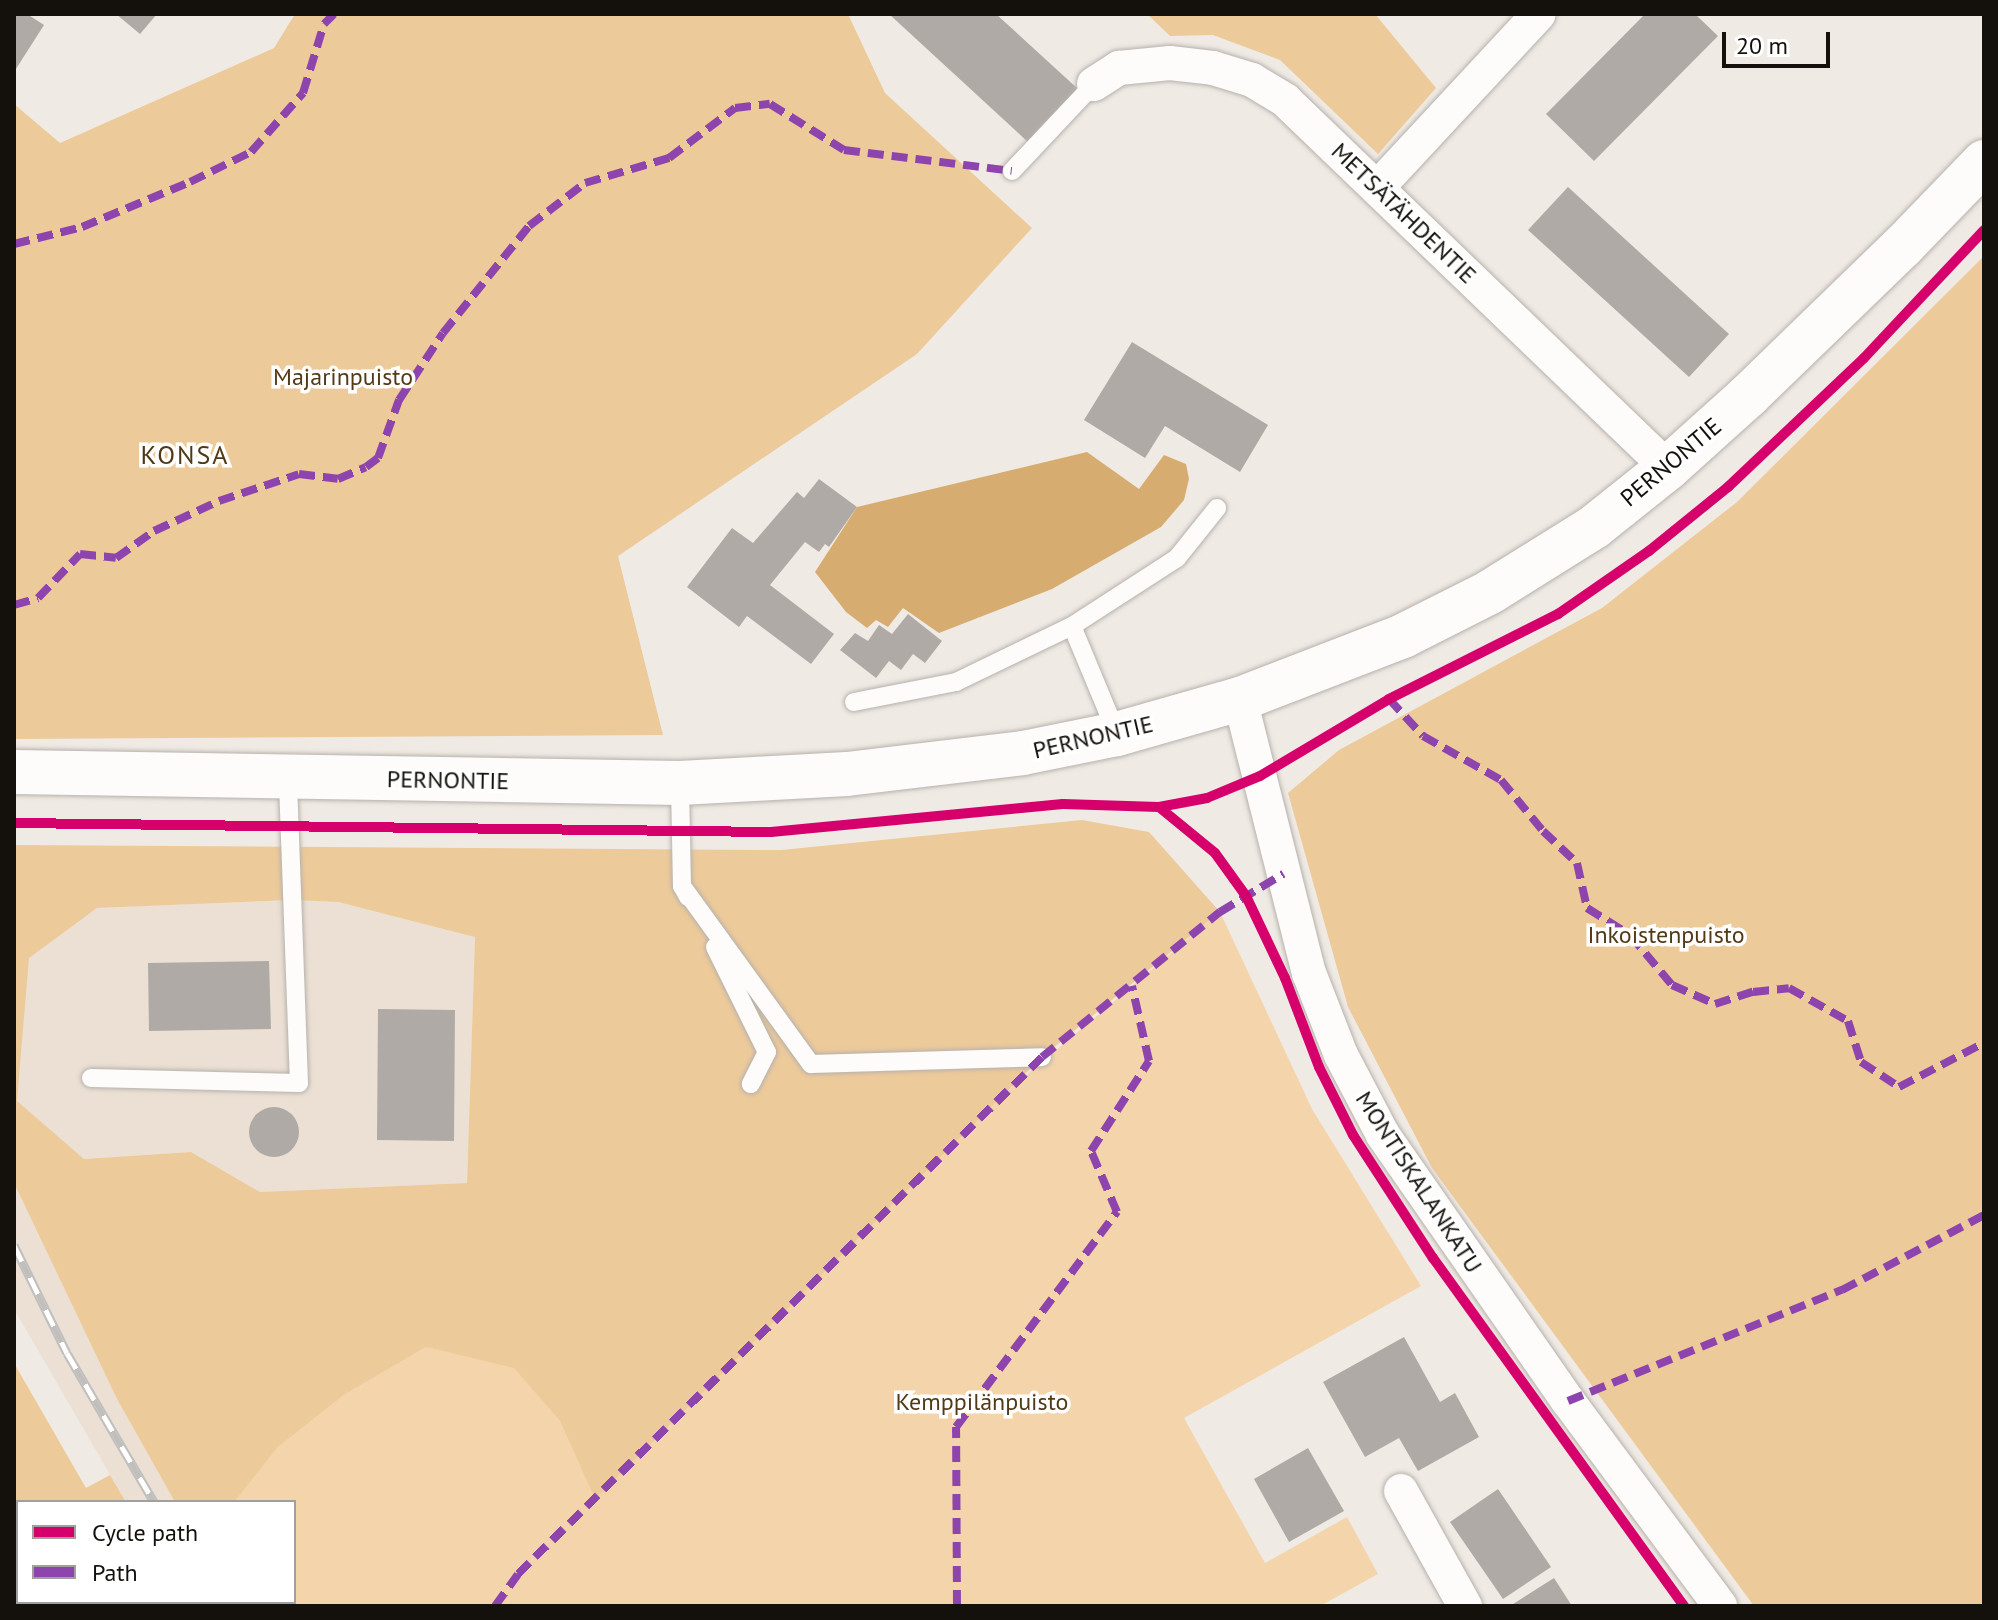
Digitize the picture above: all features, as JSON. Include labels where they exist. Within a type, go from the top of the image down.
[{"type":"street","points":[[1378,187],[1539,14]]},
{"type":"street","name":"METSÄTÄHDENTIE","points":[[1094,84],[1119,68],[1170,63],[1213,68],[1252,80],[1285,100],[1668,468]]},
{"type":"street","name":"PERNONTIE","points":[[14,772],[680,783],[937,766],[1117,734],[1240,699],[1315,673],[1403,636],[1490,592],[1594,527],[1668,468],[1829,319],[1984,162]]},
{"type":"street","name":"MONTISKALANKATU","points":[[1240,699],[1309,973],[1341,1055],[1376,1122],[1568,1401],[1720,1606]]},
{"type":"street","points":[[1401,1491],[1465,1606]]},
{"type":"lane","points":[[1012,171],[1094,84]]},
{"type":"lane","points":[[854,702],[956,682],[1072,626],[1177,558],[1217,508]]},
{"type":"lane","points":[[1072,626],[1117,734]]},
{"type":"lane","points":[[91,1078],[299,1083],[288,777]]},
{"type":"lane","points":[[680,783],[682,886],[767,1052],[751,1084]]},
{"type":"lane","points":[[682,886],[811,1064],[1042,1057]]},
{"type":"shaded area","points":[[1087,452],[1139,489],[1164,455],[1186,464],[1189,479],[1184,500],[1161,527],[1052,589],[939,633],[903,608],[888,627],[876,620],[867,628],[846,612],[815,572],[857,507]]},
{"type":"shaded area","points":[[292,900],[338,902],[475,936],[467,1183],[260,1192],[191,1152],[84,1159],[16,1101],[28,958],[97,908]]},
{"type":"shaded area","points":[[14,1183],[117,1399],[174,1500],[125,1500],[14,1309]]},
{"type":"green space","name":"Majarinpuisto","points":[[295,14],[848,14],[885,93],[1032,228],[917,354],[618,556],[663,735],[14,739],[14,104],[60,143],[274,48]]},
{"type":"green space","points":[[1147,14],[1375,14],[1436,88],[1378,154],[1280,60],[1213,35],[1170,36]]},
{"type":"green space","name":"Inkoistenpuisto","points":[[1984,256],[1984,1606],[1754,1606],[1432,1168],[1348,1007],[1288,793],[1339,750],[1602,608],[1737,502]]},
{"type":"green space","points":[[1082,820],[1149,832],[1220,912],[1042,1057],[595,1499],[560,1421],[514,1368],[426,1347],[344,1395],[278,1447],[236,1500],[174,1500],[117,1399],[14,1183],[14,845],[781,850]],"holes":[[[292,900],[338,902],[475,937],[467,1183],[260,1192],[191,1152],[84,1159],[17,1101],[29,958],[97,908]]]},
{"type":"green space","name":"Kemppilänpuisto","points":[[1220,912],[1312,1109],[1421,1286],[1184,1418],[1265,1563],[1347,1517],[1378,1574],[1320,1606],[237,1606],[296,1604],[296,1500],[235,1500],[278,1447],[344,1395],[426,1347],[514,1367],[560,1421],[595,1498],[1009,1090]]},
{"type":"green space","points":[[14,1363],[86,1488],[110,1475],[125,1500],[16,1500],[16,1604],[189,1606],[14,1606]]},
{"type":"building","points":[[14,14],[27,14],[44,25],[14,72]]},
{"type":"building","points":[[116,14],[157,14],[140,34]]},
{"type":"building","points":[[889,14],[996,14],[1078,89],[1029,143]]},
{"type":"building","points":[[1645,14],[1695,14],[1718,36],[1594,161],[1546,114]]},
{"type":"building","points":[[1568,187],[1729,334],[1689,377],[1528,230]]},
{"type":"building","points":[[1132,342],[1268,425],[1240,472],[1165,426],[1145,458],[1084,420]]},
{"type":"building","points":[[819,479],[857,507],[829,547],[825,544],[819,552],[805,542],[770,585],[834,634],[811,664],[747,616],[739,627],[687,587],[732,528],[753,543],[797,492],[804,498]]},
{"type":"building","points":[[908,614],[942,641],[925,663],[913,654],[901,670],[889,661],[876,678],[840,650],[855,633],[868,641],[879,625],[892,634]]},
{"type":"building","points":[[269,961],[271,1029],[149,1031],[148,963]]},
{"type":"building","points":[[378,1009],[455,1010],[454,1141],[377,1140]]},
{"type":"building","points":[[274,1107],[292,1114],[299,1132],[292,1150],[274,1157],[256,1150],[249,1132],[256,1114]]},
{"type":"building","points":[[1404,1337],[1440,1402],[1455,1393],[1479,1437],[1418,1471],[1399,1438],[1365,1457],[1323,1382]]},
{"type":"building","points":[[1308,1448],[1344,1511],[1289,1542],[1254,1479]]},
{"type":"building","points":[[1498,1489],[1551,1567],[1503,1599],[1450,1522]]},
{"type":"building","points":[[1554,1578],[1572,1606],[1510,1606]]},
{"type":"railway","points":[[14,1245],[67,1353],[153,1500]]},
{"type":"marked path","points":[[14,244],[82,227],[190,182],[251,152],[303,93],[324,24],[334,14]]},
{"type":"marked path","points":[[14,605],[38,598],[80,554],[116,558],[154,531],[219,501],[299,474],[338,479],[366,467],[378,458],[399,400],[443,333],[529,226],[585,183],[669,158],[735,108],[770,104],[844,150],[1012,171]]},
{"type":"marked path","points":[[1389,699],[1423,736],[1501,780],[1543,831],[1577,863],[1587,908],[1630,935],[1672,985],[1715,1004],[1753,992],[1789,988],[1848,1021],[1861,1062],[1899,1087],[1984,1043]]},
{"type":"marked path","points":[[495,1606],[518,1574],[1042,1057],[1220,912],[1283,874]]},
{"type":"marked path","points":[[957,1606],[956,1427],[1117,1212],[1091,1151],[1149,1061],[1132,986]]},
{"type":"marked path","points":[[1568,1401],[1842,1290],[1984,1215]]},
{"type":"cycle path","points":[[14,823],[771,832],[1063,804],[1159,807],[1207,798],[1260,776],[1389,699],[1558,614],[1649,551],[1728,487],[1864,358],[1984,230]]},
{"type":"cycle path","points":[[1159,807],[1215,853],[1246,896],[1285,978],[1319,1067],[1353,1135],[1433,1258],[1684,1606]]},
{"type":"district","name":"KONSA","points":[[185,455]]}]
